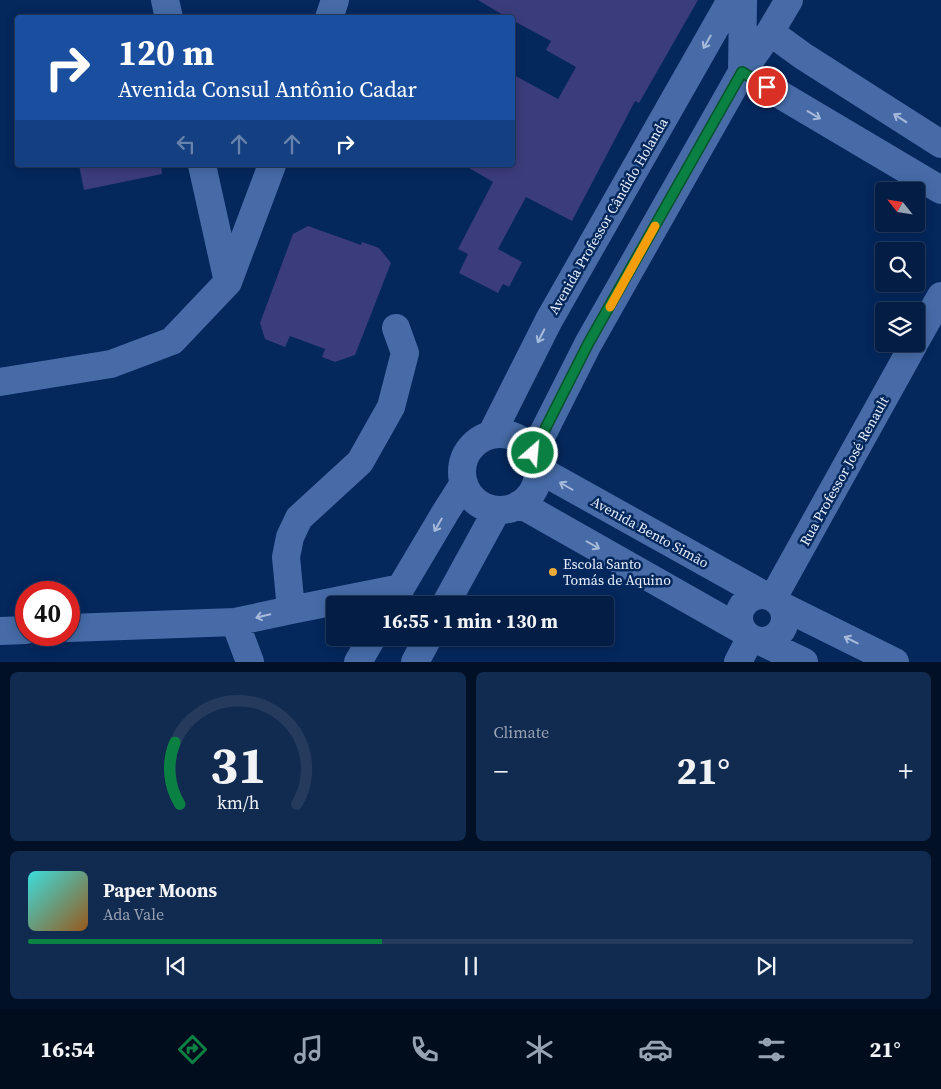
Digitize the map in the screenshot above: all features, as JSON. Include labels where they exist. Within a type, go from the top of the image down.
[{"type":"street","points":[[165,0],[168,15]]},
{"type":"street","points":[[330,15],[336,0]]},
{"type":"street","name":"Avenida Professor Cândido Holanda","points":[[491,435],[548,320],[731,0]]},
{"type":"street","points":[[742,72],[744,0]]},
{"type":"street","points":[[770,32],[775,0]]},
{"type":"street","points":[[451,596],[509,507],[530,495],[536,483],[535,461],[588,344],[742,72],[770,32],[789,0]]},
{"type":"street","points":[[770,32],[803,56],[941,144]]},
{"type":"street","points":[[742,72],[941,190]]},
{"type":"street","points":[[202,167],[228,282]]},
{"type":"street","points":[[0,382],[110,364],[172,341],[228,282],[271,167]]},
{"type":"street","points":[[925,324],[941,296]]},
{"type":"street","points":[[291,610],[286,557],[290,537],[299,518],[360,462],[391,408],[405,353],[396,328]]},
{"type":"street","name":"Rua Professor José Renault","points":[[773,599],[910,352]]},
{"type":"street","points":[[535,461],[524,442],[500,433],[482,438],[475,443],[465,457],[462,475],[469,494],[476,502],[486,507],[509,507],[748,643],[804,662]]},
{"type":"street","name":"Avenida Bento Simão","points":[[535,461],[773,599],[894,662]]},
{"type":"street","points":[[397,596],[464,483]]},
{"type":"street","points":[[750,598],[773,599],[786,618],[782,630],[774,638],[748,643],[738,618],[741,607],[750,598]]},
{"type":"street","points":[[80,628],[235,622],[291,610],[326,606]]},
{"type":"street","points":[[235,622],[250,662]]},
{"type":"street","points":[[0,631],[15,630]]},
{"type":"street","points":[[358,662],[367,646]]},
{"type":"street","points":[[415,662],[424,646]]},
{"type":"building","points":[[478,0],[698,0],[639,103],[635,101],[572,221],[526,197],[498,249],[522,262],[509,287],[503,284],[498,293],[459,273],[468,254],[458,249],[493,182],[467,167],[515,167],[515,76],[558,99],[576,67],[546,50],[551,41],[515,22],[515,15],[503,15]]},
{"type":"building","points":[[79,167],[161,167],[162,174],[84,190]]},
{"type":"building","points":[[308,226],[361,245],[362,242],[379,248],[391,263],[355,355],[335,362],[322,357],[325,349],[290,336],[285,347],[265,339],[260,323],[293,234]]},
{"type":"slow traffic","points":[[610,307],[655,226]]},
{"type":"place","name":"Escola Santo Tomás de Aquino","points":[[553,572]]},
{"type":"route","points":[[533,453],[588,344],[742,72],[767,87]]}]
